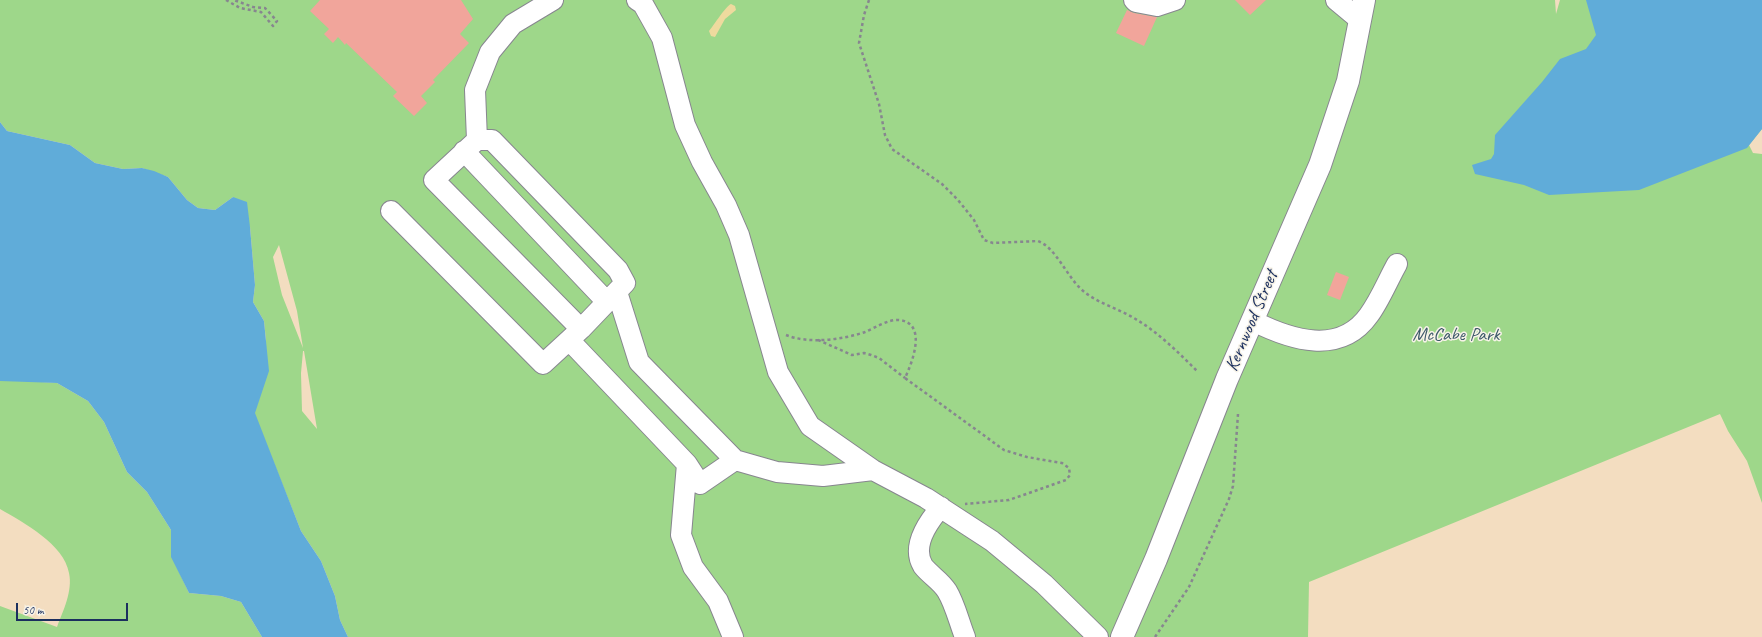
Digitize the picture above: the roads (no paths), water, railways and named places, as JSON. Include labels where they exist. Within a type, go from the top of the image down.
[{"type":"main road","name":"Kernwood Street","points":[[1122,637],[1156,559],[1227,379],[1320,165],[1348,81],[1362,10]]},
{"type":"lane","points":[[553,0],[513,24],[490,52],[475,90],[471,146],[612,297],[639,362],[735,460],[777,472],[823,476],[873,470]]},
{"type":"lane","points":[[637,0],[643,4],[662,38],[685,125],[702,162],[726,205],[739,235],[778,372],[810,426],[841,446],[873,470],[926,498],[992,541],[1044,584],[1098,637]]},
{"type":"lane","points":[[1134,0],[1136,2],[1157,6],[1175,0]]},
{"type":"lane","points":[[1336,0],[1362,10]]},
{"type":"lane","points":[[391,211],[543,364],[575,335],[625,283],[618,270],[492,140],[471,146],[434,180],[575,335],[687,464],[700,484],[735,460]]},
{"type":"lane","points":[[1253,321],[1276,332],[1298,338],[1328,342],[1348,335],[1369,316],[1397,264]]},
{"type":"lane","points":[[687,464],[682,535],[693,567],[718,601],[733,637]]},
{"type":"lane","points":[[941,507],[923,532],[920,543],[920,558],[924,566],[947,591],[965,637]]},
{"type":"water","points":[[1586,0],[1762,0],[1762,129],[1747,148],[1639,190],[1549,195],[1524,185],[1475,174],[1472,165],[1491,159],[1494,154],[1495,135],[1542,82],[1560,59],[1586,49],[1596,35]]},
{"type":"water","points":[[0,122],[7,131],[70,145],[95,163],[123,169],[142,168],[168,177],[187,200],[198,208],[215,210],[233,197],[247,202],[255,285],[253,302],[264,321],[269,371],[255,413],[301,531],[321,561],[335,596],[340,620],[348,637],[262,637],[241,602],[221,596],[189,593],[171,557],[171,530],[147,492],[127,472],[104,422],[88,401],[57,383],[0,381]]},
{"type":"park label","name":"McCabe Park","points":[[1456,335]]}]
